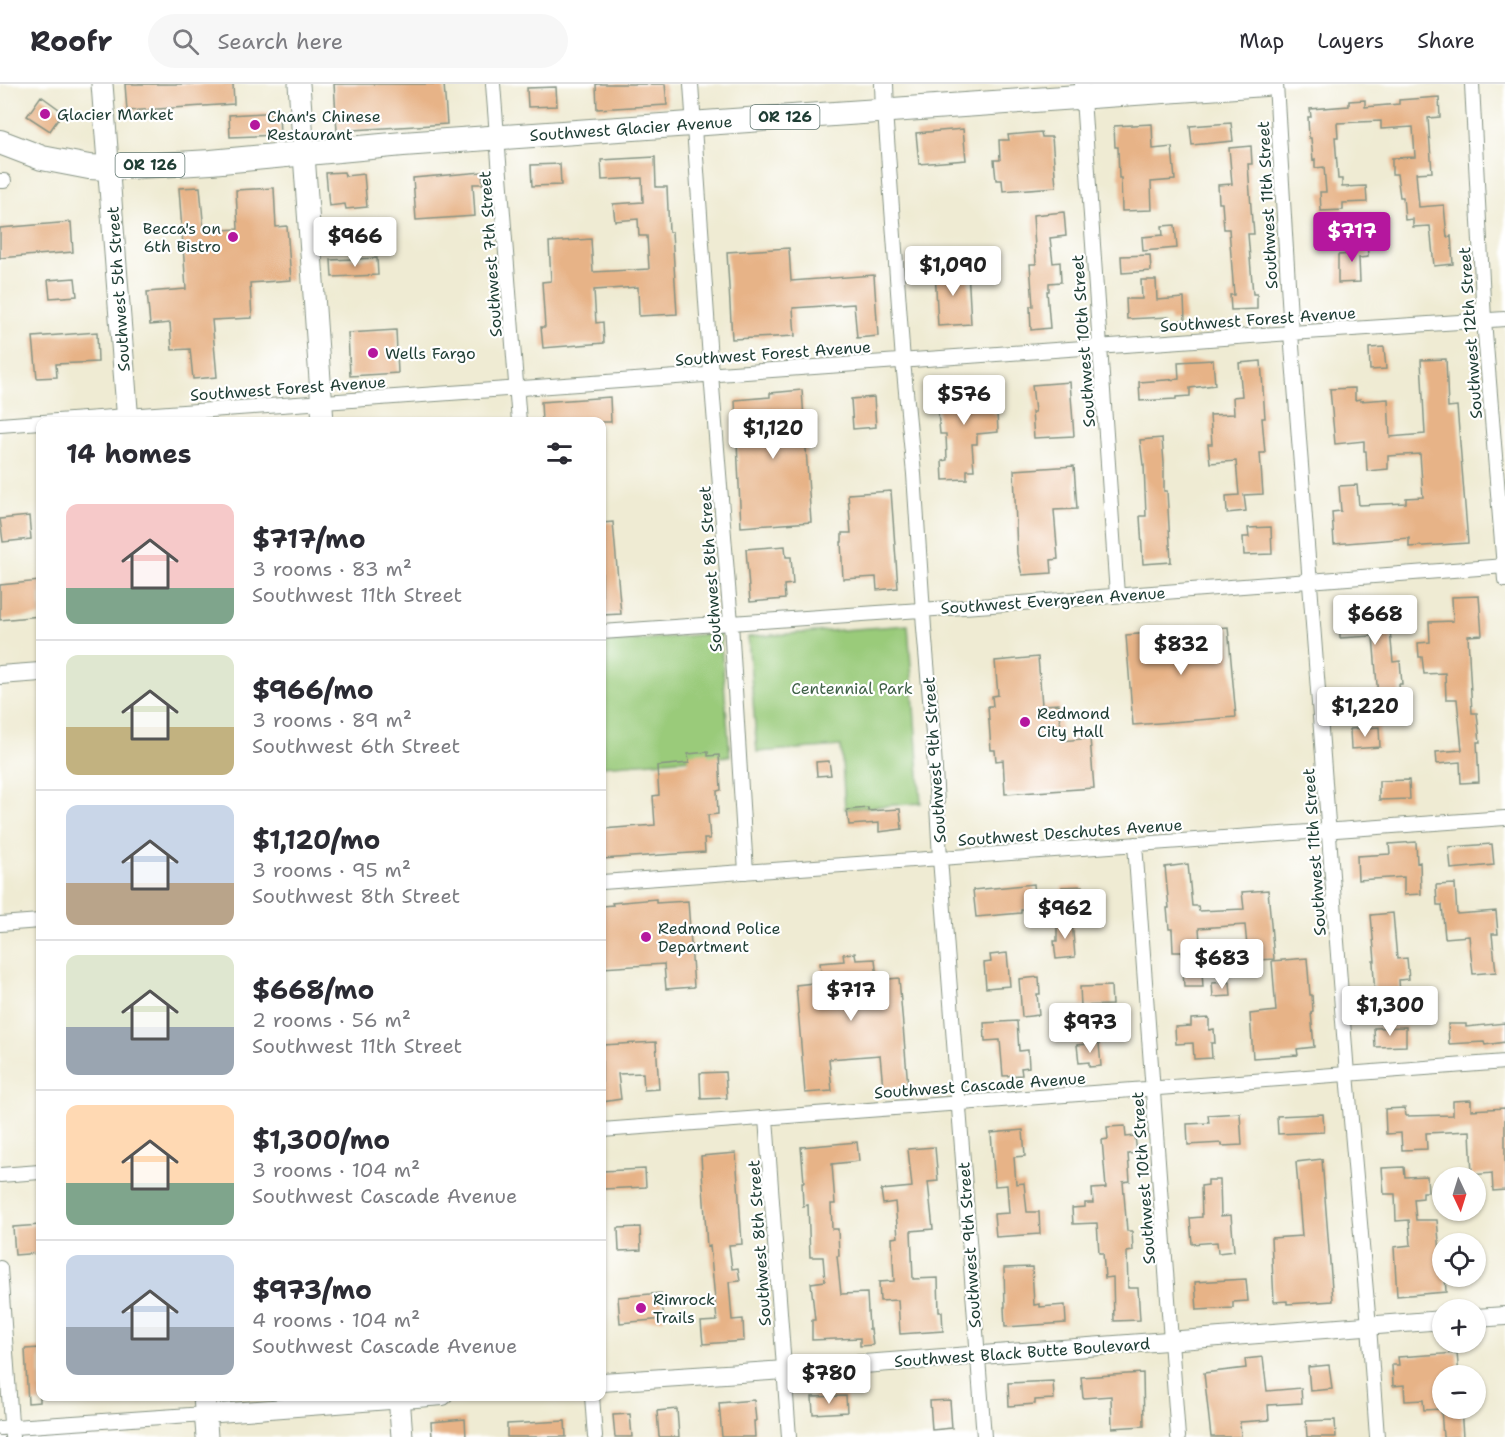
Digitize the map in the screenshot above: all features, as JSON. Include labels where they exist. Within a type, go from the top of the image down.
[{"type":"highway","name":"Southwest Glacier Avenue","points":[[0,142],[42,158],[89,167],[108,168],[212,162],[497,137],[885,111],[1083,90],[1266,84]]},
{"type":"main road","name":"Southwest 5th Street","points":[[102,84],[128,417]]},
{"type":"main road","points":[[299,84],[322,412]]},
{"type":"main road","points":[[399,1401],[402,1437]]},
{"type":"main road","points":[[205,1405],[207,1437]]},
{"type":"street","name":"Southwest 7th Street","points":[[493,84],[519,417]]},
{"type":"street","name":"Southwest 8th Street","points":[[691,84],[711,374],[732,623],[746,872]]},
{"type":"street","name":"Southwest 9th Street","points":[[884,84],[984,1437]]},
{"type":"street","name":"Southwest 11th Street","points":[[1276,84],[1309,581],[1347,1074],[1370,1326],[1377,1437]]},
{"type":"street","name":"Southwest 12th Street","points":[[1472,84],[1484,320],[1505,571]]},
{"type":"street","name":"Southwest 10th Street","points":[[1083,90],[1117,595]]},
{"type":"street","name":"Southwest Forest Avenue","points":[[160,417],[322,412],[516,388],[1505,319]]},
{"type":"street","name":"Southwest Forest Avenue","points":[[0,424],[36,422]]},
{"type":"street","name":"Southwest Evergreen Avenue","points":[[606,632],[1309,581],[1505,571]]},
{"type":"street","points":[[0,675],[36,672]]},
{"type":"street","name":"Southwest Deschutes Avenue","points":[[606,882],[1505,818]]},
{"type":"street","name":"Southwest 10th Street","points":[[1136,844],[1178,1437]]},
{"type":"street","points":[[0,924],[36,921]]},
{"type":"street","name":"Southwest Cascade Avenue","points":[[606,1130],[1505,1062]]},
{"type":"street","name":"Southwest 8th Street","points":[[766,1118],[789,1437]]},
{"type":"street","points":[[0,1175],[36,1172]]},
{"type":"street","points":[[0,1268],[8,1431],[205,1405],[316,1401]]},
{"type":"street","points":[[1486,1317],[1505,1316]]},
{"type":"street","name":"Southwest Black Butte Boulevard","points":[[606,1382],[1432,1321]]},
{"type":"street","points":[[592,1401],[595,1437]]},
{"type":"green space","name":"Centennial Park","points":[[908,625],[921,803],[845,809],[841,746],[757,752],[748,637]]},
{"type":"green space","points":[[720,633],[730,756],[606,766],[606,643]]},
{"type":"building","points":[[125,84],[233,84],[234,104],[127,111]]},
{"type":"building","points":[[334,84],[444,84],[447,124],[337,131]]},
{"type":"building","points":[[596,84],[665,84],[667,105],[597,109]]},
{"type":"building","points":[[556,87],[557,106],[528,107],[527,88]]},
{"type":"building","name":"Glacier Market","points":[[41,96],[63,112],[50,131],[27,116]]},
{"type":"building","points":[[1439,97],[1440,117],[1428,118],[1432,172],[1416,173],[1419,207],[1444,205],[1447,237],[1451,236],[1453,264],[1434,266],[1430,226],[1413,227],[1413,219],[1405,220],[1403,197],[1400,197],[1397,174],[1392,174],[1392,158],[1415,157],[1413,127],[1381,129],[1381,121],[1337,123],[1338,137],[1335,137],[1338,179],[1342,179],[1342,187],[1366,186],[1367,202],[1343,203],[1343,210],[1321,211],[1320,192],[1326,192],[1324,167],[1315,168],[1311,138],[1309,138],[1308,117],[1311,117],[1310,109],[1349,106],[1349,101],[1365,100],[1365,107],[1399,104],[1399,100]]},
{"type":"building","name":"Chan's Chinese Restaurant","points":[[279,112],[280,135],[230,137],[229,115]]},
{"type":"building","points":[[1231,123],[1233,141],[1192,145],[1190,126]]},
{"type":"building","points":[[1152,124],[1153,149],[1172,147],[1175,180],[1151,182],[1152,210],[1122,211],[1121,178],[1119,178],[1118,147],[1115,147],[1114,126]]},
{"type":"building","points":[[963,129],[966,160],[919,164],[916,133]]},
{"type":"building","points":[[1041,132],[1042,137],[1052,137],[1056,187],[1003,191],[1002,180],[996,180],[994,160],[1000,160],[999,140],[1009,140],[1008,135]]},
{"type":"building","points":[[1251,146],[1252,164],[1248,164],[1254,234],[1248,234],[1253,294],[1257,294],[1257,309],[1231,310],[1230,295],[1234,295],[1229,229],[1224,229],[1218,185],[1232,184],[1229,148]]},
{"type":"building","points":[[655,157],[656,187],[667,187],[677,314],[639,316],[638,287],[594,290],[596,323],[603,322],[604,343],[543,348],[541,327],[545,327],[542,282],[551,281],[549,242],[591,239],[593,272],[649,269],[647,236],[639,236],[638,219],[615,221],[613,204],[643,202],[642,178],[602,180],[601,160]]},
{"type":"building","points":[[560,164],[561,185],[532,186],[531,165]]},
{"type":"building","points":[[344,172],[345,176],[364,174],[367,207],[346,209],[345,204],[329,206],[326,173]]},
{"type":"building","points":[[482,172],[483,184],[473,184],[475,216],[416,220],[413,178]]},
{"type":"building","points":[[200,187],[204,231],[238,229],[236,190],[274,188],[276,227],[287,226],[291,280],[250,283],[252,318],[212,320],[217,377],[193,379],[190,349],[172,350],[170,323],[150,325],[147,292],[186,289],[179,188]]},
{"type":"building","points":[[1064,212],[1066,236],[1050,238],[1053,263],[1060,262],[1061,282],[1049,283],[1049,291],[1047,291],[1050,328],[1031,330],[1030,306],[1033,306],[1030,264],[1036,264],[1033,215]]},
{"type":"building","points":[[71,222],[73,252],[0,258],[0,228]]},
{"type":"building","points":[[1175,225],[1177,248],[1143,251],[1142,237],[1163,235],[1162,226]]},
{"type":"building","points":[[1367,240],[1368,257],[1359,258],[1360,282],[1338,283],[1338,255],[1353,254],[1352,241]]},
{"type":"building","points":[[789,248],[791,281],[874,275],[878,336],[857,338],[854,304],[793,308],[795,336],[732,339],[727,252]]},
{"type":"building","points":[[1150,255],[1151,271],[1122,273],[1121,256]]},
{"type":"building","points":[[377,258],[378,275],[332,277],[331,260]]},
{"type":"building","points":[[968,269],[971,324],[938,326],[935,271]]},
{"type":"building","points":[[75,278],[77,296],[50,298],[48,280]]},
{"type":"building","points":[[1141,280],[1156,280],[1157,300],[1184,298],[1185,320],[1170,321],[1169,317],[1127,319],[1126,299],[1142,299]]},
{"type":"building","name":"Wells Fargo","points":[[396,330],[398,373],[350,376],[348,333]]},
{"type":"building","points":[[97,332],[98,362],[56,364],[57,377],[37,378],[33,337]]},
{"type":"building","points":[[1384,347],[1386,369],[1370,370],[1369,348]]},
{"type":"building","points":[[1446,359],[1448,407],[1457,406],[1468,543],[1409,547],[1409,538],[1334,544],[1332,512],[1341,511],[1339,486],[1357,485],[1359,505],[1406,503],[1406,498],[1423,497],[1420,454],[1388,456],[1388,469],[1367,471],[1364,441],[1335,444],[1330,389],[1355,388],[1355,400],[1360,399],[1360,401],[1388,399],[1390,437],[1425,434],[1421,360]]},
{"type":"building","points":[[1213,360],[1215,385],[1190,388],[1190,396],[1176,397],[1176,399],[1140,401],[1139,382],[1179,379],[1178,362]]},
{"type":"building","points":[[1261,361],[1265,418],[1262,418],[1265,453],[1260,453],[1263,494],[1244,495],[1246,511],[1227,513],[1226,496],[1239,495],[1236,461],[1210,463],[1208,444],[1212,444],[1210,415],[1234,414],[1233,397],[1242,396],[1239,363]]},
{"type":"building","points":[[1070,382],[1074,436],[1034,438],[1032,412],[1035,412],[1032,385]]},
{"type":"building","points":[[993,388],[993,413],[997,413],[998,432],[977,434],[977,444],[972,444],[974,470],[967,470],[967,479],[943,480],[942,461],[947,460],[946,434],[940,434],[936,390]]},
{"type":"building","points":[[802,390],[811,522],[741,527],[735,400],[770,397],[770,393]]},
{"type":"building","points":[[610,397],[611,422],[606,422],[606,417],[542,417],[541,402]]},
{"type":"building","points":[[874,397],[876,427],[853,429],[851,399]]},
{"type":"building","points":[[1162,438],[1164,491],[1167,491],[1171,562],[1143,564],[1140,516],[1146,516],[1144,465],[1140,440]]},
{"type":"building","points":[[1074,466],[1077,509],[1054,510],[1058,559],[1051,560],[1052,573],[1022,575],[1017,554],[1014,470]]},
{"type":"building","points":[[891,491],[898,588],[877,590],[876,577],[843,579],[842,533],[851,533],[848,494]]},
{"type":"building","points":[[29,516],[31,539],[3,542],[0,519]]},
{"type":"building","points":[[613,522],[621,614],[606,615],[606,523]]},
{"type":"building","points":[[1271,527],[1272,554],[1244,555],[1243,537],[1249,537],[1248,528]]},
{"type":"building","points":[[785,546],[786,557],[791,557],[793,584],[784,585],[785,599],[750,602],[746,549]]},
{"type":"building","points":[[36,581],[36,616],[0,620],[0,585]]},
{"type":"building","points":[[1479,596],[1482,635],[1468,636],[1472,713],[1477,713],[1480,742],[1477,742],[1479,782],[1461,783],[1460,762],[1437,764],[1436,752],[1462,750],[1457,699],[1446,699],[1445,673],[1424,674],[1418,643],[1430,642],[1429,622],[1453,621],[1452,597]]},
{"type":"building","points":[[1388,609],[1393,662],[1400,661],[1402,684],[1399,684],[1400,696],[1378,697],[1373,636],[1340,638],[1339,612]]},
{"type":"building","points":[[1228,627],[1236,717],[1133,725],[1126,635]]},
{"type":"building","name":"Redmond City Hall","points":[[1038,657],[1042,705],[1059,704],[1062,741],[1090,738],[1094,788],[1005,794],[1003,760],[996,761],[995,750],[991,750],[988,706],[993,706],[992,696],[998,695],[995,661]]},
{"type":"building","points":[[1379,727],[1380,747],[1351,749],[1350,729]]},
{"type":"building","points":[[708,752],[708,756],[719,755],[721,790],[717,791],[718,814],[708,815],[710,839],[704,839],[705,852],[606,859],[606,829],[655,825],[653,796],[659,795],[657,766],[689,763],[688,754]]},
{"type":"building","points":[[829,761],[831,775],[817,776],[816,762]]},
{"type":"building","points":[[1409,780],[1410,799],[1379,800],[1379,781]]},
{"type":"building","points":[[868,808],[868,811],[900,809],[902,829],[879,832],[879,823],[849,825],[847,810]]},
{"type":"building","points":[[1416,842],[1417,863],[1420,862],[1421,894],[1404,895],[1404,877],[1358,880],[1357,856],[1390,854],[1389,844]]},
{"type":"building","points":[[1492,844],[1494,865],[1451,869],[1449,847]]},
{"type":"building","points":[[1188,864],[1192,906],[1198,906],[1199,911],[1244,909],[1242,892],[1268,890],[1274,959],[1258,960],[1258,956],[1248,957],[1245,925],[1199,928],[1203,987],[1184,987],[1182,952],[1173,952],[1172,929],[1169,929],[1165,867]]},
{"type":"building","points":[[1034,884],[1036,909],[1021,910],[1021,913],[976,917],[973,890]]},
{"type":"building","points":[[1455,884],[1457,914],[1496,911],[1498,934],[1492,934],[1496,972],[1473,974],[1469,936],[1445,938],[1442,905],[1437,905],[1436,885]]},
{"type":"building","points":[[1082,886],[1084,917],[1065,919],[1062,887]]},
{"type":"building","name":"Redmond Police Department","points":[[656,899],[656,903],[688,901],[694,987],[666,989],[664,964],[606,968],[606,906],[613,905],[612,903]]},
{"type":"building","points":[[1393,913],[1397,959],[1407,958],[1409,979],[1399,980],[1400,993],[1392,993],[1393,999],[1375,1000],[1373,961],[1375,961],[1371,915]]},
{"type":"building","points":[[1072,920],[1075,957],[1056,959],[1054,941],[1057,941],[1057,921]]},
{"type":"building","points":[[855,953],[856,960],[875,959],[877,980],[899,978],[908,1086],[883,1088],[880,1055],[829,1059],[832,1091],[805,1093],[796,985],[822,982],[820,963],[844,961],[843,954]]},
{"type":"building","points":[[1007,953],[1010,986],[986,988],[984,963],[991,962],[990,955]]},
{"type":"building","points":[[1307,958],[1310,995],[1312,995],[1314,1047],[1297,1049],[1298,1055],[1253,1058],[1250,1014],[1276,1011],[1272,961]]},
{"type":"building","points":[[1039,977],[1040,994],[1037,994],[1039,1015],[1022,1017],[1019,979]]},
{"type":"building","points":[[1230,982],[1231,996],[1213,997],[1212,983]]},
{"type":"building","points":[[1111,986],[1112,1005],[1081,1006],[1080,987]]},
{"type":"building","points":[[1209,1018],[1209,1030],[1214,1029],[1215,1043],[1211,1043],[1212,1058],[1194,1059],[1193,1043],[1176,1044],[1175,1027],[1191,1026],[1191,1019]]},
{"type":"building","points":[[1017,1021],[1019,1051],[1028,1050],[1029,1067],[1021,1068],[1022,1075],[1003,1076],[1000,1040],[985,1041],[984,1023]]},
{"type":"building","points":[[1505,1023],[1505,1042],[1485,1045],[1484,1042],[1449,1044],[1448,1024],[1466,1024],[1466,1027]]},
{"type":"building","points":[[1406,1027],[1406,1046],[1375,1047],[1374,1028]]},
{"type":"building","points":[[656,1042],[659,1089],[644,1090],[643,1073],[618,1074],[621,1099],[606,1101],[606,1045]]},
{"type":"building","points":[[1099,1043],[1101,1066],[1089,1067],[1089,1062],[1079,1063],[1077,1045]]},
{"type":"building","points":[[725,1072],[727,1098],[701,1099],[700,1073]]},
{"type":"building","points":[[1471,1100],[1471,1110],[1505,1108],[1505,1190],[1493,1191],[1492,1173],[1486,1174],[1486,1167],[1472,1167],[1470,1131],[1426,1133],[1427,1149],[1402,1150],[1401,1133],[1386,1134],[1385,1109],[1405,1108],[1406,1116],[1453,1115],[1453,1101]]},
{"type":"building","points":[[1240,1113],[1242,1145],[1222,1146],[1222,1143],[1188,1145],[1187,1124],[1209,1123],[1208,1115]]},
{"type":"building","points":[[1323,1114],[1324,1132],[1278,1134],[1277,1116]]},
{"type":"building","points":[[1125,1126],[1126,1137],[1135,1136],[1137,1153],[1128,1154],[1130,1181],[1123,1182],[1127,1231],[1132,1231],[1133,1251],[1127,1252],[1128,1288],[1138,1288],[1140,1320],[1114,1321],[1113,1277],[1105,1278],[1103,1253],[1099,1253],[1097,1223],[1073,1224],[1072,1208],[1085,1207],[1085,1203],[1093,1203],[1092,1189],[1106,1188],[1102,1140],[1108,1139],[1107,1127]]},
{"type":"building","points":[[1023,1130],[1025,1156],[1014,1157],[1016,1184],[1024,1183],[1027,1212],[1039,1212],[1040,1234],[996,1237],[994,1214],[1009,1213],[1007,1185],[995,1186],[991,1133]]},
{"type":"building","points":[[857,1142],[859,1161],[832,1164],[835,1204],[831,1204],[832,1229],[838,1229],[839,1256],[837,1256],[841,1294],[867,1293],[869,1329],[871,1329],[873,1345],[860,1346],[860,1338],[812,1340],[812,1320],[815,1320],[811,1283],[825,1281],[823,1257],[810,1257],[808,1205],[803,1206],[802,1182],[804,1182],[801,1147]]},
{"type":"building","points":[[935,1147],[938,1181],[928,1182],[933,1229],[911,1231],[913,1279],[938,1278],[939,1312],[942,1312],[943,1331],[900,1334],[898,1300],[880,1301],[879,1282],[894,1281],[892,1238],[898,1237],[895,1202],[883,1204],[881,1190],[912,1187],[908,1149]]},
{"type":"building","points":[[736,1153],[742,1244],[729,1245],[732,1269],[738,1268],[740,1281],[729,1282],[732,1320],[743,1319],[744,1341],[703,1344],[701,1322],[717,1321],[710,1246],[707,1247],[701,1156]]},
{"type":"building","points":[[1322,1159],[1333,1301],[1287,1304],[1287,1301],[1274,1302],[1271,1238],[1302,1236],[1296,1162]]},
{"type":"building","points":[[1404,1167],[1405,1177],[1427,1176],[1428,1192],[1423,1192],[1423,1198],[1414,1199],[1416,1220],[1437,1221],[1438,1233],[1432,1233],[1432,1287],[1446,1287],[1446,1292],[1397,1296],[1394,1247],[1411,1245],[1409,1220],[1396,1221],[1395,1194],[1384,1194],[1382,1168]]},
{"type":"building","points":[[645,1169],[646,1187],[606,1189],[606,1171]]},
{"type":"building","points":[[1208,1180],[1220,1180],[1221,1216],[1231,1215],[1234,1251],[1218,1253],[1217,1242],[1192,1244],[1190,1218],[1202,1217],[1201,1186],[1208,1185]]},
{"type":"building","points":[[36,1225],[36,1253],[15,1255],[13,1227]]},
{"type":"building","points":[[640,1227],[641,1250],[619,1251],[618,1228]]},
{"type":"building","points":[[1032,1267],[1034,1305],[1040,1304],[1040,1307],[1065,1305],[1066,1323],[1005,1327],[1004,1268]]},
{"type":"building","points":[[1246,1279],[1248,1301],[1233,1302],[1233,1308],[1197,1310],[1195,1282]]},
{"type":"building","name":"Rimrock Trails","points":[[661,1293],[664,1319],[620,1323],[618,1297]]},
{"type":"building","points":[[36,1348],[36,1401],[40,1402],[28,1403],[25,1349]]},
{"type":"building","points":[[1457,1353],[1458,1365],[1432,1365],[1432,1410],[1424,1410],[1423,1400],[1405,1401],[1404,1385],[1393,1386],[1392,1365],[1399,1365],[1398,1357]]},
{"type":"building","points":[[1263,1357],[1267,1391],[1301,1388],[1302,1403],[1268,1405],[1269,1420],[1240,1422],[1241,1437],[1211,1437],[1204,1373],[1246,1368],[1245,1359]]},
{"type":"building","points":[[1329,1365],[1332,1389],[1310,1391],[1308,1367]]},
{"type":"building","points":[[1143,1373],[1144,1426],[1112,1428],[1111,1396],[1083,1398],[1081,1377]]},
{"type":"building","points":[[1053,1381],[1054,1399],[1035,1400],[1035,1404],[1009,1406],[1008,1383]]},
{"type":"building","points":[[846,1396],[847,1412],[813,1414],[812,1397]]},
{"type":"building","points":[[754,1400],[755,1437],[722,1437],[719,1403]]},
{"type":"building","points":[[950,1400],[952,1428],[932,1430],[930,1401]]},
{"type":"building","points":[[677,1409],[679,1437],[659,1437],[657,1411]]},
{"type":"building","points":[[630,1414],[632,1437],[615,1437],[613,1415]]},
{"type":"building","points":[[465,1419],[466,1437],[432,1437],[431,1422]]},
{"type":"building","points":[[1442,1419],[1462,1419],[1463,1437],[1443,1437]]},
{"type":"building","points":[[1335,1420],[1336,1437],[1307,1437],[1306,1421]]},
{"type":"building","points":[[565,1421],[566,1437],[507,1437],[507,1424]]},
{"type":"place","name":"Glacier Market","points":[[45,114]]},
{"type":"place","name":"Chan's Chinese Restaurant","points":[[255,125]]},
{"type":"place","name":"Becca's on 6th Bistro","points":[[233,237]]},
{"type":"place","name":"Wells Fargo","points":[[373,353]]},
{"type":"place","name":"Redmond City Hall","points":[[1025,722]]},
{"type":"place","name":"Redmond Police Department","points":[[646,937]]},
{"type":"place","name":"Rimrock Trails","points":[[641,1308]]}]
